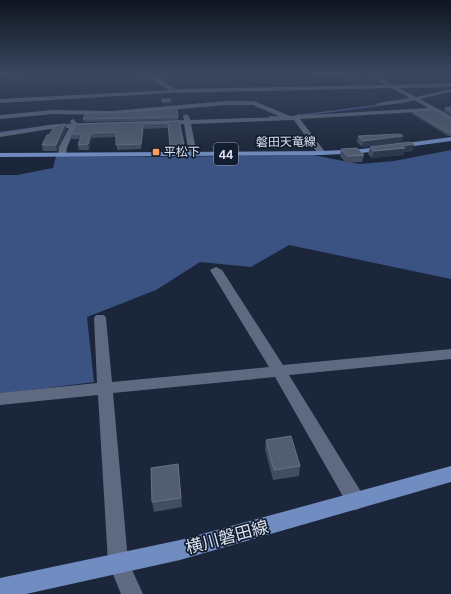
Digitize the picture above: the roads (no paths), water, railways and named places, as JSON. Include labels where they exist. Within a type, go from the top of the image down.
[{"type":"main road","name":"磐田天竜線","points":[[0,155],[322,153],[362,151],[451,139]]},
{"type":"main road","name":"横川磐田線","points":[[0,589],[118,562],[180,550],[451,474]]},
{"type":"street","points":[[184,102],[193,154]]},
{"type":"street","points":[[291,117],[398,102]]},
{"type":"street","points":[[423,102],[451,119]]},
{"type":"street","points":[[0,117],[71,112],[112,113],[226,103],[254,103],[291,117],[322,153]]},
{"type":"street","points":[[25,115],[27,106]]},
{"type":"street","points":[[157,123],[435,109]]},
{"type":"street","points":[[62,155],[63,147],[74,125],[71,112]]},
{"type":"street","points":[[0,135],[26,130],[74,125],[96,126]]},
{"type":"street","points":[[216,270],[279,371],[356,501]]},
{"type":"street","points":[[100,318],[118,562],[132,594]]},
{"type":"street","points":[[0,399],[451,354]]},
{"type":"waterway","points":[[300,115],[296,116],[405,102]]},
{"type":"waterway","points":[[270,117],[284,117]]},
{"type":"waterway","points":[[0,133],[56,125],[180,121]]},
{"type":"place","name":"平松下","points":[[156,152]]}]
